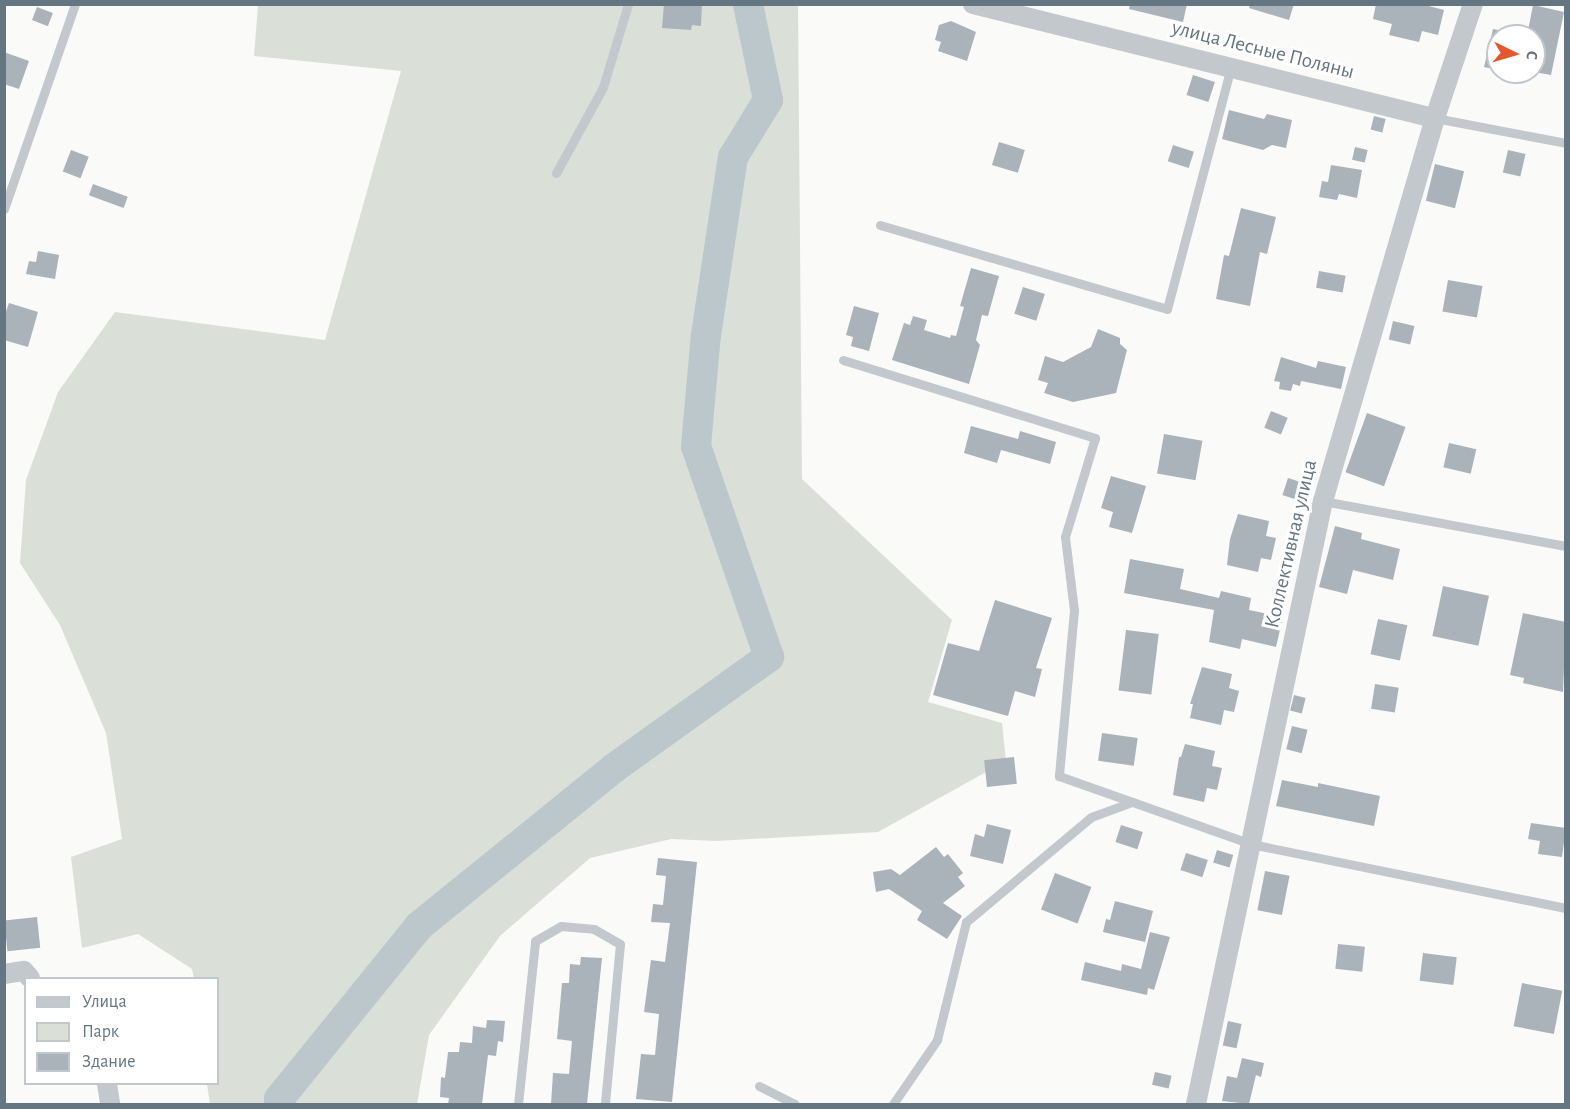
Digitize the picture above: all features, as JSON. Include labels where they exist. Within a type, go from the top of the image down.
[{"type":"street","name":"улица Лесные Поляны","points":[[973,4],[1435,118]]},
{"type":"street","name":"Коллективная улица","points":[[1196,1104],[1323,501],[1435,118],[1473,4]]},
{"type":"street","points":[[4,975],[24,971],[29,977]]},
{"type":"street","points":[[107,1085],[110,1104]]},
{"type":"lane","points":[[4,209],[75,4]]},
{"type":"lane","points":[[556,173],[603,87],[628,4]]},
{"type":"lane","points":[[880,225],[1167,309],[1197,188],[1231,66]]},
{"type":"lane","points":[[1435,118],[1566,143]]},
{"type":"lane","points":[[843,360],[1095,438],[1065,537],[1074,610],[1059,776],[1251,844],[1566,908]]},
{"type":"lane","points":[[1323,501],[1566,546]]},
{"type":"lane","points":[[893,1104],[937,1041],[966,922],[1091,817],[1132,802]]},
{"type":"lane","points":[[518,1104],[536,941],[561,926],[594,929],[620,944],[605,1104]]},
{"type":"lane","points":[[759,1086],[795,1104]]},
{"type":"green space","points":[[258,5],[798,5],[802,479],[952,620],[928,702],[1002,723],[1006,761],[878,832],[716,841],[671,839],[590,858],[500,936],[429,1035],[417,1104],[210,1104],[207,1085],[219,1085],[219,977],[194,977],[192,969],[138,934],[82,948],[71,857],[122,839],[106,733],[60,625],[20,563],[26,480],[58,392],[115,312],[325,340],[401,71],[254,56]]},
{"type":"building","points":[[664,4],[702,4],[701,26],[692,25],[691,30],[662,28]]},
{"type":"building","points":[[1130,4],[1187,4],[1183,22],[1129,9]]},
{"type":"building","points":[[1250,4],[1294,4],[1289,20],[1249,8]]},
{"type":"building","points":[[1376,4],[1421,4],[1444,10],[1438,35],[1422,31],[1419,42],[1389,35],[1392,24],[1373,19]]},
{"type":"building","points":[[1533,5],[1564,12],[1551,75],[1546,74],[1546,24],[1529,24]]},
{"type":"building","points":[[37,7],[53,13],[48,26],[32,20]]},
{"type":"building","points":[[951,21],[976,32],[967,61],[938,51],[941,42],[935,40],[939,25]]},
{"type":"building","points":[[4,52],[29,61],[19,89],[4,84]]},
{"type":"building","points":[[1193,75],[1215,82],[1208,102],[1187,95]]},
{"type":"building","points":[[1229,110],[1264,119],[1267,114],[1292,120],[1286,148],[1272,145],[1263,150],[1222,139]]},
{"type":"building","points":[[1374,116],[1386,119],[1382,132],[1371,130]]},
{"type":"building","points":[[999,142],[1025,150],[1018,173],[992,165]]},
{"type":"building","points":[[1173,145],[1194,152],[1189,168],[1168,161]]},
{"type":"building","points":[[1355,147],[1368,150],[1365,163],[1352,160]]},
{"type":"building","points":[[71,150],[89,157],[80,178],[63,171]]},
{"type":"building","points":[[1508,150],[1526,154],[1520,176],[1503,172]]},
{"type":"building","points":[[1435,164],[1464,171],[1455,208],[1426,201]]},
{"type":"building","points":[[1331,165],[1362,170],[1357,198],[1339,194],[1337,200],[1319,197],[1322,181],[1328,182]]},
{"type":"building","points":[[93,184],[128,197],[124,208],[89,195]]},
{"type":"building","points":[[1241,208],[1276,217],[1267,254],[1260,252],[1250,306],[1216,299],[1224,255],[1229,256]]},
{"type":"building","points":[[38,251],[59,255],[55,279],[26,274],[29,261],[36,262]]},
{"type":"building","points":[[971,268],[999,276],[988,316],[982,315],[976,340],[980,345],[969,384],[892,360],[904,323],[910,325],[913,316],[927,320],[924,330],[950,338],[951,335],[956,336],[964,307],[960,306]]},
{"type":"building","points":[[1319,271],[1346,276],[1343,292],[1316,288]]},
{"type":"building","points":[[1448,280],[1482,286],[1477,318],[1442,312]]},
{"type":"building","points":[[1023,287],[1045,294],[1036,321],[1014,314]]},
{"type":"building","points":[[9,303],[38,312],[28,347],[4,340],[4,317]]},
{"type":"building","points":[[854,306],[879,313],[869,351],[851,346],[853,337],[846,335]]},
{"type":"building","points":[[1393,321],[1414,326],[1410,344],[1389,340]]},
{"type":"building","points":[[1098,329],[1120,338],[1120,344],[1127,350],[1116,393],[1073,402],[1044,393],[1048,383],[1038,380],[1045,356],[1063,362],[1091,347]]},
{"type":"building","points":[[1281,357],[1316,368],[1318,361],[1346,367],[1341,389],[1301,381],[1300,386],[1293,384],[1291,391],[1279,389],[1280,382],[1274,381]]},
{"type":"building","points":[[1271,411],[1288,418],[1281,434],[1264,428]]},
{"type":"building","points":[[1367,413],[1406,427],[1384,486],[1345,472]]},
{"type":"building","points":[[971,426],[1018,439],[1020,431],[1056,442],[1050,464],[1001,450],[997,463],[964,453]]},
{"type":"building","points":[[1164,434],[1202,441],[1195,480],[1157,473]]},
{"type":"building","points":[[1449,443],[1476,449],[1471,474],[1443,467]]},
{"type":"building","points":[[1111,476],[1146,486],[1132,533],[1109,527],[1113,512],[1101,508]]},
{"type":"building","points":[[1288,478],[1309,485],[1303,502],[1282,495]]},
{"type":"building","points":[[1238,514],[1269,521],[1266,536],[1276,538],[1271,560],[1261,558],[1258,572],[1227,565],[1230,539]]},
{"type":"building","points":[[1335,526],[1362,533],[1361,539],[1400,549],[1393,580],[1353,570],[1347,594],[1319,587]]},
{"type":"building","points":[[1130,559],[1184,569],[1180,589],[1219,598],[1221,591],[1251,598],[1249,610],[1283,617],[1276,647],[1242,639],[1240,649],[1209,642],[1214,610],[1124,593]]},
{"type":"building","points":[[1443,586],[1489,596],[1478,646],[1432,636]]},
{"type":"building","points":[[995,600],[1052,618],[1036,668],[1042,669],[1035,697],[1015,691],[1008,716],[933,695],[948,643],[979,651]]},
{"type":"building","points":[[1523,613],[1566,622],[1563,692],[1523,683],[1524,678],[1510,675]]},
{"type":"building","points":[[1378,619],[1407,625],[1400,660],[1371,654]]},
{"type":"building","points":[[1126,630],[1159,634],[1151,695],[1119,691]]},
{"type":"building","points":[[1202,667],[1232,674],[1229,688],[1239,691],[1234,712],[1224,710],[1221,725],[1190,718],[1193,704],[1190,704]]},
{"type":"building","points":[[1375,684],[1399,688],[1395,712],[1371,709]]},
{"type":"building","points":[[1294,695],[1306,698],[1302,713],[1290,711]]},
{"type":"building","points":[[1292,726],[1308,730],[1302,753],[1286,749]]},
{"type":"building","points":[[1102,733],[1138,738],[1134,766],[1098,761]]},
{"type":"building","points":[[1185,744],[1215,751],[1212,766],[1222,768],[1217,790],[1207,788],[1204,802],[1173,795],[1179,757],[1181,757]]},
{"type":"building","points":[[1014,757],[1017,784],[987,787],[984,760]]},
{"type":"building","points":[[1282,780],[1318,787],[1318,783],[1380,796],[1374,826],[1276,806]]},
{"type":"building","points":[[1531,823],[1566,828],[1562,857],[1538,854],[1540,841],[1528,839]]},
{"type":"building","points":[[987,824],[1011,830],[1003,864],[970,856],[975,834],[984,837]]},
{"type":"building","points":[[1121,825],[1143,832],[1137,849],[1115,842]]},
{"type":"building","points":[[936,847],[944,857],[948,854],[963,873],[958,877],[965,886],[943,903],[962,916],[947,939],[917,920],[922,911],[889,889],[876,892],[873,872],[891,869],[900,875]]},
{"type":"building","points":[[1217,850],[1233,855],[1229,867],[1213,862]]},
{"type":"building","points":[[1186,853],[1208,860],[1202,877],[1180,870]]},
{"type":"building","points":[[658,858],[697,862],[672,1102],[636,1099],[641,1054],[655,1055],[659,1014],[644,1012],[651,960],[665,962],[670,923],[651,922],[653,904],[663,905],[666,876],[656,875]]},
{"type":"building","points":[[1265,871],[1290,876],[1282,915],[1257,910]]},
{"type":"building","points":[[1055,873],[1091,887],[1077,923],[1041,909]]},
{"type":"building","points":[[1115,901],[1153,911],[1145,942],[1103,932],[1106,919],[1110,920]]},
{"type":"building","points":[[37,917],[40,948],[7,951],[4,920]]},
{"type":"building","points":[[1150,932],[1170,937],[1154,990],[1148,988],[1147,995],[1081,980],[1085,962],[1121,971],[1122,964],[1141,969]]},
{"type":"building","points":[[1338,944],[1365,947],[1362,972],[1335,969]]},
{"type":"building","points":[[1423,953],[1457,957],[1453,985],[1420,981]]},
{"type":"building","points":[[581,957],[602,958],[587,1104],[551,1104],[553,1073],[569,1074],[572,1041],[557,1039],[562,983],[569,983],[570,964],[580,965]]},
{"type":"building","points":[[1522,983],[1562,991],[1554,1034],[1514,1026]]},
{"type":"building","points":[[487,1020],[505,1021],[503,1042],[498,1041],[496,1056],[488,1055],[482,1104],[448,1104],[449,1098],[440,1097],[441,1077],[445,1078],[448,1052],[459,1052],[460,1042],[472,1043],[473,1026],[486,1028]]},
{"type":"building","points":[[1228,1021],[1242,1024],[1236,1048],[1223,1045]]},
{"type":"building","points":[[1242,1058],[1264,1063],[1261,1077],[1256,1075],[1249,1104],[1222,1101],[1227,1076],[1237,1078]]},
{"type":"building","points":[[1155,1072],[1172,1076],[1169,1088],[1152,1085]]},
{"type":"waterway","points":[[279,1104],[279,1099],[419,926],[614,768],[769,657],[696,446],[706,335],[733,157],[768,100],[748,4]]}]
